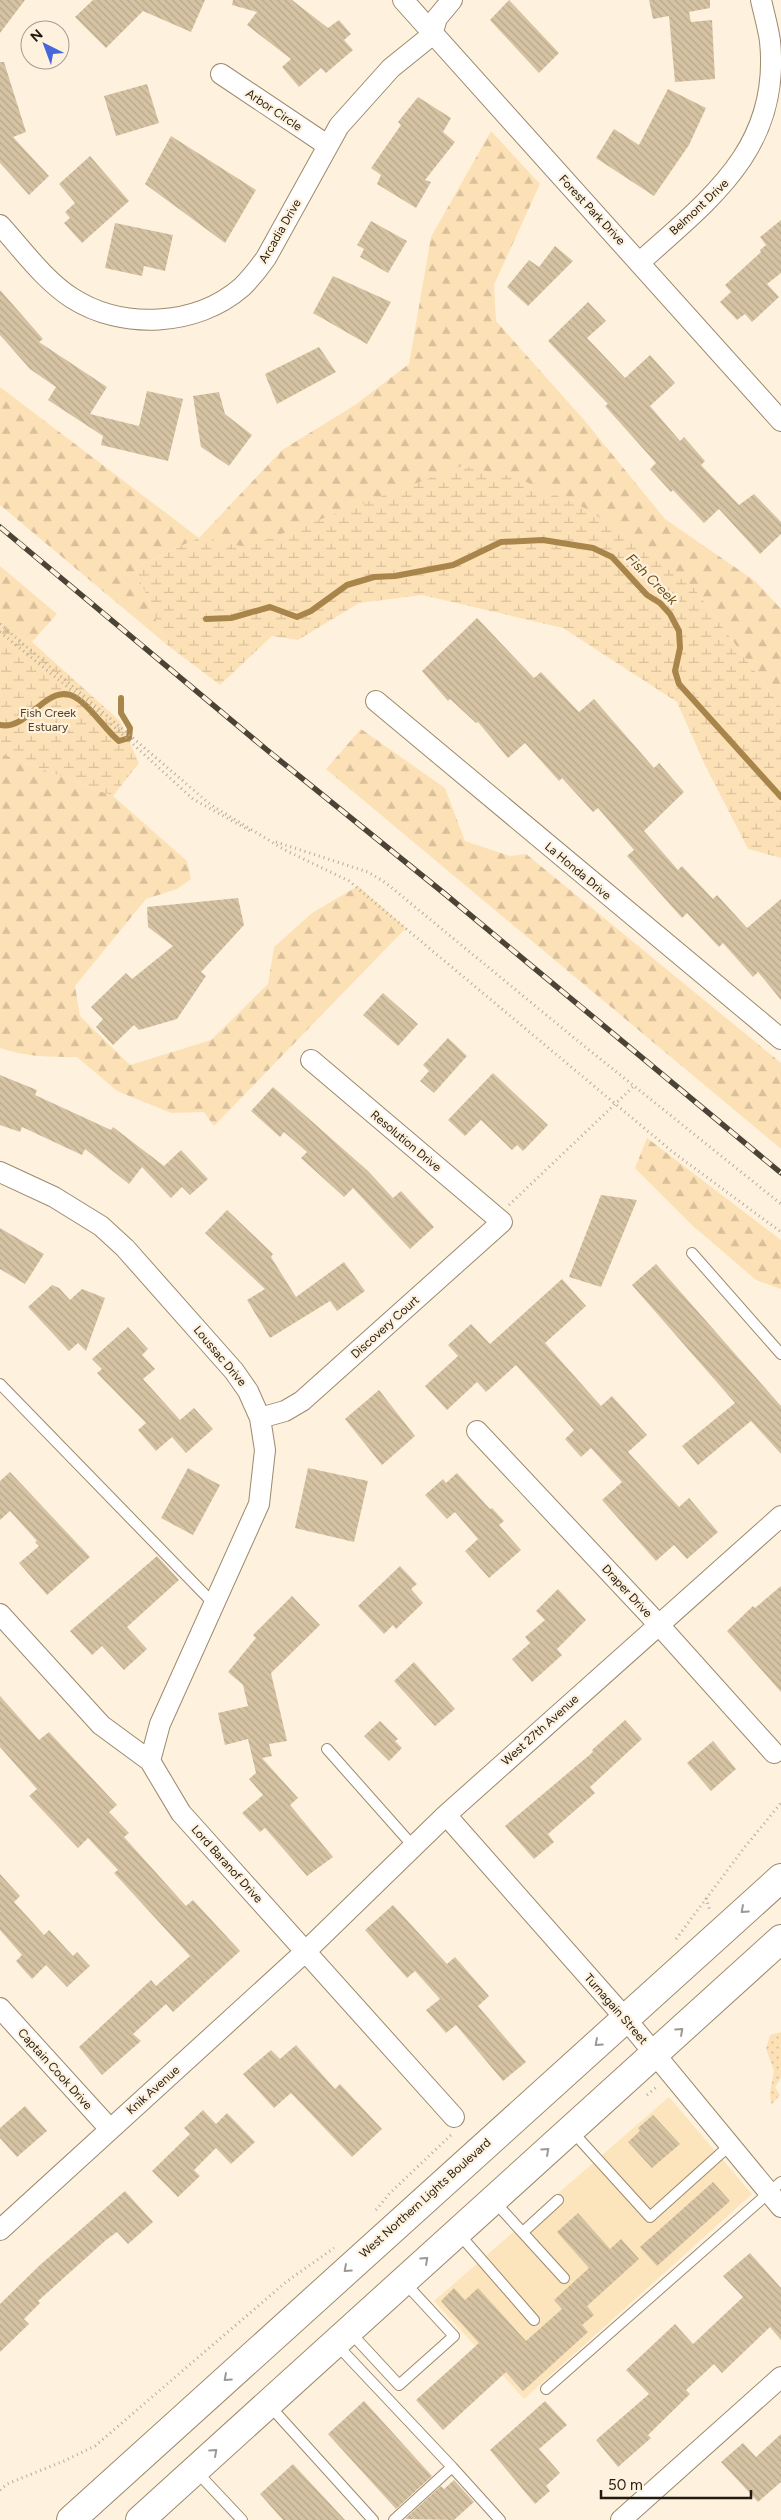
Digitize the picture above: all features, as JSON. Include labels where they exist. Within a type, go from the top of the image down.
[{"type":"main road","name":"West Northern Lights Boulevard","points":[[71,2520],[781,1878]]},
{"type":"main road","points":[[140,2520],[402,2280],[781,1939]]},
{"type":"street","name":"Forest Park Drive","points":[[403,0],[432,35],[640,262],[781,421]]},
{"type":"street","name":"Arcadia Drive","points":[[0,225],[54,283],[71,298],[92,309],[114,316],[158,320],[176,318],[211,306],[227,298],[254,274],[266,258],[327,145],[354,108],[384,74],[432,35],[437,18],[452,0]]},
{"type":"street","name":"Belmont Drive","points":[[640,262],[716,193],[741,164],[775,90],[770,41],[761,0]]},
{"type":"street","name":"Arbor Circle","points":[[221,74],[327,145]]},
{"type":"street","name":"La Honda Drive","points":[[376,701],[781,1039]]},
{"type":"street","name":"Resolution Drive","points":[[311,1060],[499,1220]]},
{"type":"street","name":"Loussac Drive","points":[[0,1172],[28,1184],[80,1212],[101,1226],[125,1248],[234,1371],[248,1391],[260,1418],[265,1450],[259,1504],[160,1724],[150,1761]]},
{"type":"street","name":"Discovery Court","points":[[260,1418],[285,1411],[302,1401],[499,1220]]},
{"type":"street","name":"Draper Drive","points":[[477,1431],[659,1624],[774,1753]]},
{"type":"street","name":"West 27th Avenue","points":[[306,1951],[446,1814],[781,1516]]},
{"type":"street","name":"Lord Baranof Drive","points":[[0,1614],[101,1725],[150,1761],[181,1813],[306,1951],[455,2125]]},
{"type":"street","name":"Turnagain Street","points":[[446,1814],[625,2018],[730,2146],[777,2194]]},
{"type":"street","name":"Knik Avenue","points":[[0,2230],[306,1951]]},
{"type":"street","name":"Captain Cook Drive","points":[[0,2008],[110,2130]]},
{"type":"street","points":[[621,2520],[781,2377]]},
{"type":"lane","points":[[692,1253],[781,1354]]},
{"type":"lane","points":[[0,1384],[214,1604]]},
{"type":"lane","points":[[327,1749],[413,1846]]},
{"type":"lane","points":[[570,2129],[650,2217],[730,2146]]},
{"type":"lane","points":[[546,2389],[777,2194]]},
{"type":"lane","points":[[492,2199],[564,2278]]},
{"type":"lane","points":[[522,2232],[558,2200]]},
{"type":"lane","points":[[456,2232],[534,2320]]},
{"type":"lane","points":[[341,2336],[399,2386],[454,2336],[402,2280]]},
{"type":"lane","points":[[341,2336],[452,2467],[500,2520]]},
{"type":"lane","points":[[268,2403],[373,2520]]},
{"type":"lane","points":[[394,2520],[452,2467]]},
{"type":"lane","points":[[195,2470],[242,2520]]},
{"type":"path","points":[[0,624],[211,805],[268,839],[368,872],[386,883],[781,1204]]},
{"type":"path","points":[[0,632],[112,724],[193,799],[222,817],[350,881],[674,1153],[781,1232]]},
{"type":"path","points":[[499,1220],[634,1086]]},
{"type":"path","points":[[671,1945],[744,1848],[781,1803]]},
{"type":"path","points":[[374,2213],[390,2193],[448,2137],[455,2125]]},
{"type":"path","points":[[0,2490],[7,2484],[95,2446],[286,2282],[342,2242]]},
{"type":"shaded area","points":[[669,2097],[752,2194],[524,2399],[434,2301]]},
{"type":"green space","points":[[491,131],[540,184],[494,285],[496,321],[585,421],[665,519],[755,581],[781,609],[781,707],[694,588],[463,466],[247,548],[198,538],[135,568],[166,644],[0,505],[0,387],[199,538],[282,450],[355,405],[409,364],[431,237]]},
{"type":"green space","points":[[462,466],[515,477],[589,510],[694,588],[781,707],[781,858],[748,849],[705,765],[677,702],[563,628],[422,595],[359,603],[298,640],[272,636],[220,685],[166,644],[135,568],[198,538],[247,547]]},
{"type":"green space","points":[[0,566],[57,614],[32,642],[0,639]]},
{"type":"green space","name":"Fish Creek Estuary","points":[[0,639],[32,642],[120,721],[139,763],[113,796],[0,753]]},
{"type":"green space","points":[[361,729],[445,788],[465,841],[510,856],[526,854],[781,1063],[781,1149],[326,769]]},
{"type":"green space","points":[[0,753],[113,796],[187,861],[191,879],[177,889],[146,899],[75,986],[80,1016],[130,1065],[211,1040],[268,984],[274,947],[312,913],[358,886],[406,928],[214,1126],[204,1112],[171,1113],[117,1091],[77,1057],[29,1055],[0,1048]]},
{"type":"green space","points":[[647,1138],[781,1240],[781,1289],[756,1280],[693,1226],[635,1168]]},
{"type":"green space","points":[[781,2032],[781,2078],[775,2087],[780,2095],[771,2105],[770,2093],[774,2071],[766,2049],[770,2035]]},
{"type":"building","points":[[0,0],[25,0],[0,33]]},
{"type":"building","points":[[93,0],[205,0],[191,32],[143,11],[106,48],[75,17]]},
{"type":"building","points":[[233,0],[292,0],[328,28],[339,20],[351,34],[344,40],[353,50],[326,73],[321,68],[299,87],[282,67],[291,59],[247,25],[257,12],[232,5]]},
{"type":"building","points":[[509,0],[559,53],[539,73],[490,20]]},
{"type":"building","points":[[649,0],[710,0],[710,8],[689,12],[691,22],[712,20],[715,79],[675,82],[669,16],[653,19]]},
{"type":"building","points":[[0,62],[4,62],[26,132],[13,137],[49,176],[29,195],[0,163]]},
{"type":"building","points":[[147,84],[159,123],[116,136],[104,96]]},
{"type":"building","points":[[668,89],[706,108],[689,145],[654,196],[596,158],[614,129],[639,145]]},
{"type":"building","points":[[418,97],[451,118],[443,132],[455,142],[425,180],[431,182],[416,208],[377,184],[381,175],[371,168],[401,125],[398,122]]},
{"type":"building","points":[[171,136],[256,190],[225,243],[145,184]]},
{"type":"building","points":[[90,156],[129,201],[82,243],[64,223],[70,218],[65,212],[75,203],[59,184]]},
{"type":"building","points":[[781,220],[781,273],[767,284],[779,297],[752,322],[745,314],[737,320],[720,302],[731,292],[725,285],[761,252],[760,250],[766,245],[760,237]]},
{"type":"building","points":[[371,221],[407,241],[388,273],[360,257],[364,249],[357,245]]},
{"type":"building","points":[[115,223],[173,235],[165,271],[144,266],[142,276],[105,268]]},
{"type":"building","points":[[555,246],[573,261],[528,306],[507,287],[529,260],[539,267]]},
{"type":"building","points":[[333,276],[391,302],[367,344],[313,313]]},
{"type":"building","points":[[0,290],[43,339],[39,342],[107,387],[90,414],[139,426],[147,391],[183,399],[168,461],[101,445],[103,436],[48,400],[56,387],[30,369],[0,335]]},
{"type":"building","points":[[588,302],[606,321],[587,338],[625,378],[650,355],[675,383],[650,406],[680,441],[684,437],[705,461],[701,465],[739,505],[754,494],[781,522],[781,534],[760,554],[719,509],[704,523],[673,490],[671,492],[650,469],[656,463],[605,406],[608,404],[548,341]]},
{"type":"building","points":[[319,347],[336,372],[277,404],[265,374]]},
{"type":"building","points":[[219,392],[225,414],[252,435],[229,466],[201,447],[193,396]]},
{"type":"building","points":[[477,618],[534,678],[541,672],[579,712],[594,699],[654,768],[659,763],[684,792],[644,831],[678,870],[682,866],[713,899],[717,895],[747,928],[781,899],[781,1000],[758,972],[753,977],[723,943],[719,947],[687,913],[682,918],[627,856],[634,850],[598,808],[593,812],[562,778],[559,781],[525,743],[508,758],[478,722],[476,723],[450,699],[448,701],[422,671]]},
{"type":"building","points":[[238,898],[244,925],[201,972],[206,976],[177,1019],[139,1030],[134,1025],[113,1045],[96,1027],[103,1019],[91,1007],[126,973],[132,979],[173,946],[148,927],[147,907]]},
{"type":"building","points":[[383,993],[418,1024],[398,1046],[363,1015]]},
{"type":"building","points":[[448,1038],[467,1056],[434,1093],[420,1081],[429,1071],[423,1065]]},
{"type":"building","points":[[493,1073],[548,1125],[523,1151],[517,1145],[512,1150],[481,1120],[465,1136],[448,1120]]},
{"type":"building","points":[[0,1075],[37,1090],[35,1095],[111,1130],[113,1127],[164,1166],[181,1150],[208,1179],[190,1195],[182,1187],[171,1198],[142,1167],[129,1184],[85,1149],[82,1155],[22,1127],[20,1132],[0,1125]]},
{"type":"building","points":[[273,1087],[368,1171],[393,1198],[401,1191],[434,1227],[410,1249],[353,1188],[344,1197],[301,1158],[307,1152],[284,1132],[280,1137],[251,1111]]},
{"type":"building","points":[[601,1195],[637,1200],[601,1287],[569,1277]]},
{"type":"building","points":[[227,1210],[273,1254],[271,1257],[296,1297],[344,1262],[365,1291],[337,1311],[330,1301],[270,1338],[247,1300],[265,1289],[205,1233]]},
{"type":"building","points":[[0,1228],[44,1254],[25,1284],[0,1269]]},
{"type":"building","points":[[656,1264],[781,1406],[781,1454],[751,1421],[698,1465],[682,1446],[735,1403],[632,1285]]},
{"type":"building","points":[[562,1279],[586,1306],[545,1343],[601,1406],[612,1396],[647,1435],[628,1452],[679,1507],[689,1498],[718,1532],[687,1559],[674,1545],[656,1561],[602,1500],[622,1482],[591,1448],[581,1457],[565,1439],[574,1430],[516,1365],[486,1392],[477,1382],[447,1410],[425,1386],[458,1356],[448,1345],[471,1324],[490,1344]]},
{"type":"building","points":[[52,1285],[59,1288],[70,1300],[82,1289],[105,1298],[86,1351],[78,1343],[69,1351],[28,1307]]},
{"type":"building","points":[[128,1327],[148,1349],[142,1355],[155,1369],[143,1379],[180,1420],[194,1408],[213,1429],[186,1453],[172,1437],[156,1451],[138,1430],[146,1423],[97,1373],[102,1369],[92,1359]]},
{"type":"building","points":[[379,1390],[415,1436],[382,1465],[345,1419]]},
{"type":"building","points":[[188,1468],[220,1485],[193,1535],[161,1518]]},
{"type":"building","points":[[308,1468],[368,1481],[354,1542],[295,1528]]},
{"type":"building","points":[[10,1472],[90,1557],[47,1595],[19,1563],[39,1546],[35,1542],[37,1541],[10,1511],[0,1520],[0,1481]]},
{"type":"building","points":[[457,1473],[490,1509],[492,1508],[504,1521],[499,1525],[521,1550],[489,1578],[465,1551],[478,1539],[455,1512],[447,1519],[425,1495],[443,1479],[446,1483]]},
{"type":"building","points":[[157,1556],[179,1580],[127,1627],[147,1649],[124,1670],[102,1646],[92,1655],[70,1631]]},
{"type":"building","points":[[400,1566],[417,1584],[411,1589],[423,1603],[396,1629],[393,1625],[384,1634],[358,1606]]},
{"type":"building","points":[[781,1586],[781,1692],[727,1631],[753,1606],[755,1608]]},
{"type":"building","points":[[558,1589],[586,1620],[557,1649],[562,1655],[532,1682],[512,1659],[530,1643],[525,1637],[545,1620],[536,1611]]},
{"type":"building","points":[[292,1596],[320,1625],[271,1673],[287,1741],[269,1744],[272,1756],[262,1758],[298,1798],[290,1805],[333,1857],[307,1876],[265,1828],[260,1832],[242,1813],[263,1795],[249,1779],[256,1773],[248,1739],[225,1745],[218,1713],[248,1706],[243,1685],[228,1672],[256,1638],[253,1635]]},
{"type":"building","points":[[414,1662],[455,1709],[435,1726],[394,1681]]},
{"type":"building","points":[[0,1696],[39,1740],[49,1732],[117,1805],[109,1812],[129,1833],[124,1837],[186,1906],[193,1900],[240,1951],[173,2012],[166,2004],[133,2034],[141,2041],[102,2075],[79,2047],[151,1980],[156,1986],[190,1956],[114,1873],[118,1870],[88,1838],[78,1848],[29,1796],[37,1789],[0,1747]]},
{"type":"building","points":[[625,1720],[642,1739],[590,1787],[595,1793],[548,1834],[554,1842],[534,1859],[505,1826],[593,1752],[592,1750]]},
{"type":"building","points":[[380,1721],[398,1739],[395,1741],[402,1748],[389,1761],[364,1736]]},
{"type":"building","points":[[713,1741],[736,1769],[711,1791],[687,1763]]},
{"type":"building","points":[[0,1874],[20,1896],[14,1902],[44,1935],[49,1930],[73,1956],[77,1952],[90,1966],[67,1987],[46,1965],[32,1979],[16,1961],[22,1955],[0,1930]]},
{"type":"building","points":[[393,1905],[447,1964],[455,1957],[489,1996],[478,2006],[526,2062],[503,2081],[456,2025],[446,2033],[426,2010],[440,1999],[415,1971],[407,1978],[365,1930]]},
{"type":"building","points":[[296,2045],[335,2089],[340,2084],[382,2129],[352,2157],[291,2093],[274,2108],[243,2074],[271,2050],[280,2059]]},
{"type":"building","points":[[25,2106],[47,2131],[17,2157],[0,2138],[0,2128]]},
{"type":"building","points":[[203,2110],[216,2124],[227,2113],[255,2142],[231,2164],[216,2148],[194,2170],[200,2176],[178,2197],[152,2171],[190,2134],[184,2128]]},
{"type":"building","points":[[653,2115],[680,2144],[652,2168],[628,2142],[640,2131],[638,2128]]},
{"type":"building","points":[[713,2182],[730,2201],[657,2266],[640,2247]]},
{"type":"building","points":[[125,2191],[153,2222],[128,2244],[117,2232],[106,2240],[38,2301],[40,2303],[24,2319],[29,2324],[0,2352],[0,2304],[40,2265]]},
{"type":"building","points":[[578,2213],[610,2249],[621,2239],[639,2259],[587,2306],[594,2315],[582,2325],[588,2332],[523,2391],[506,2372],[443,2430],[416,2400],[479,2343],[441,2301],[454,2288],[465,2300],[478,2288],[526,2341],[562,2309],[554,2300],[589,2268],[557,2232]]},
{"type":"building","points":[[750,2253],[781,2288],[781,2340],[770,2327],[722,2373],[714,2364],[686,2390],[690,2394],[648,2435],[651,2438],[618,2467],[596,2440],[649,2394],[626,2370],[675,2324],[693,2344],[743,2297],[723,2276]]},
{"type":"building","points":[[364,2401],[432,2476],[396,2509],[328,2434]]},
{"type":"building","points":[[545,2401],[567,2425],[539,2449],[560,2473],[546,2486],[550,2491],[535,2504],[490,2450]]},
{"type":"building","points":[[781,2434],[781,2482],[758,2502],[721,2462],[743,2443],[756,2457]]},
{"type":"building","points":[[293,2464],[345,2520],[283,2520],[260,2494]]},
{"type":"building","points":[[454,2480],[474,2502],[454,2520],[405,2519],[441,2486],[444,2489]]},
{"type":"waterway","name":"Fish Creek","points":[[206,619],[231,618],[270,607],[297,617],[311,611],[347,585],[374,577],[395,576],[453,565],[501,542],[543,540],[593,548],[612,557],[647,595],[660,603],[670,614],[679,631],[680,648],[675,671],[679,684],[781,797]]},
{"type":"waterway","name":"Fish Creek","points":[[0,725],[9,725],[17,722],[25,718],[47,700],[64,694],[78,699],[119,741],[129,738],[130,728],[121,713],[121,698]]},
{"type":"railway","points":[[0,527],[267,750],[445,894],[781,1173]]}]
